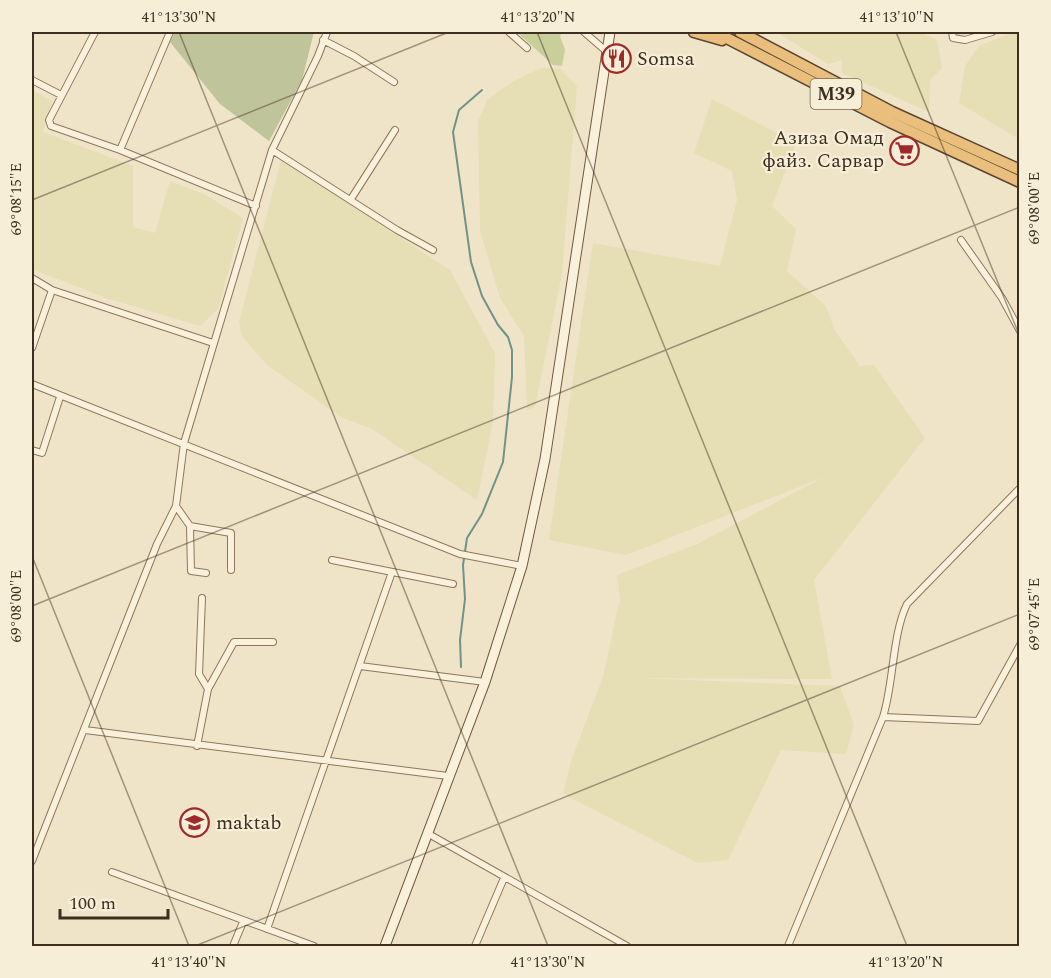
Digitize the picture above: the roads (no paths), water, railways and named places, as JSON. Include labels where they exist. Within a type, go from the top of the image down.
[{"type":"highway","points":[[693,32],[757,47]]},
{"type":"highway","name":"M39","points":[[715,32],[757,47],[1020,170]]},
{"type":"highway","name":"M39","points":[[740,32],[757,47],[890,122],[1020,182]]},
{"type":"highway","points":[[745,32],[757,47]]},
{"type":"main road","points":[[385,946],[485,682],[522,566],[545,459],[610,32]]},
{"type":"street","points":[[95,32],[49,120],[51,126],[120,150],[256,206]]},
{"type":"street","points":[[120,150],[170,32]]},
{"type":"street","points":[[32,861],[86,730],[157,544],[176,506],[184,443],[272,150],[318,57],[327,32]]},
{"type":"street","points":[[509,32],[527,48]]},
{"type":"street","points":[[584,32],[606,51]]},
{"type":"street","points":[[952,32],[953,38],[965,40],[992,32]]},
{"type":"street","points":[[323,40],[354,56],[394,82]]},
{"type":"street","points":[[32,80],[61,95]]},
{"type":"street","points":[[351,199],[395,130]]},
{"type":"street","points":[[272,150],[433,250]]},
{"type":"street","points":[[961,240],[1002,298],[1020,331]]},
{"type":"street","points":[[32,278],[52,290],[213,342]]},
{"type":"street","points":[[32,348],[52,290]]},
{"type":"street","points":[[32,384],[460,554],[522,566]]},
{"type":"street","points":[[32,450],[42,453],[60,397]]},
{"type":"street","points":[[788,946],[883,717],[890,694],[901,616],[907,604],[1020,488]]},
{"type":"street","points":[[176,506],[190,526],[191,571],[206,573]]},
{"type":"street","points":[[190,526],[231,533],[231,570]]},
{"type":"street","points":[[332,560],[453,584]]},
{"type":"street","points":[[267,929],[392,573]]},
{"type":"street","points":[[202,598],[199,674],[208,688]]},
{"type":"street","points":[[197,746],[208,688],[234,642],[273,642]]},
{"type":"street","points":[[883,717],[978,721],[1020,645]]},
{"type":"street","points":[[360,666],[485,682]]},
{"type":"street","points":[[86,730],[197,746],[448,776]]},
{"type":"street","points":[[427,833],[627,946]]},
{"type":"street","points":[[112,872],[243,922],[314,946]]},
{"type":"street","points":[[475,946],[504,878]]},
{"type":"street","points":[[234,946],[243,922]]},
{"type":"waterway","points":[[461,667],[460,640],[465,599],[463,565],[467,538],[482,514],[503,462],[512,377],[512,350],[508,337],[498,325],[482,296],[471,262],[453,132],[459,110],[482,90]]},
{"type":"place","name":"Somsa","points":[[616,59]]},
{"type":"place","name":"Азиза Омад файз. Сарвар","points":[[905,150]]},
{"type":"place","name":"maktab","points":[[195,823]]}]
